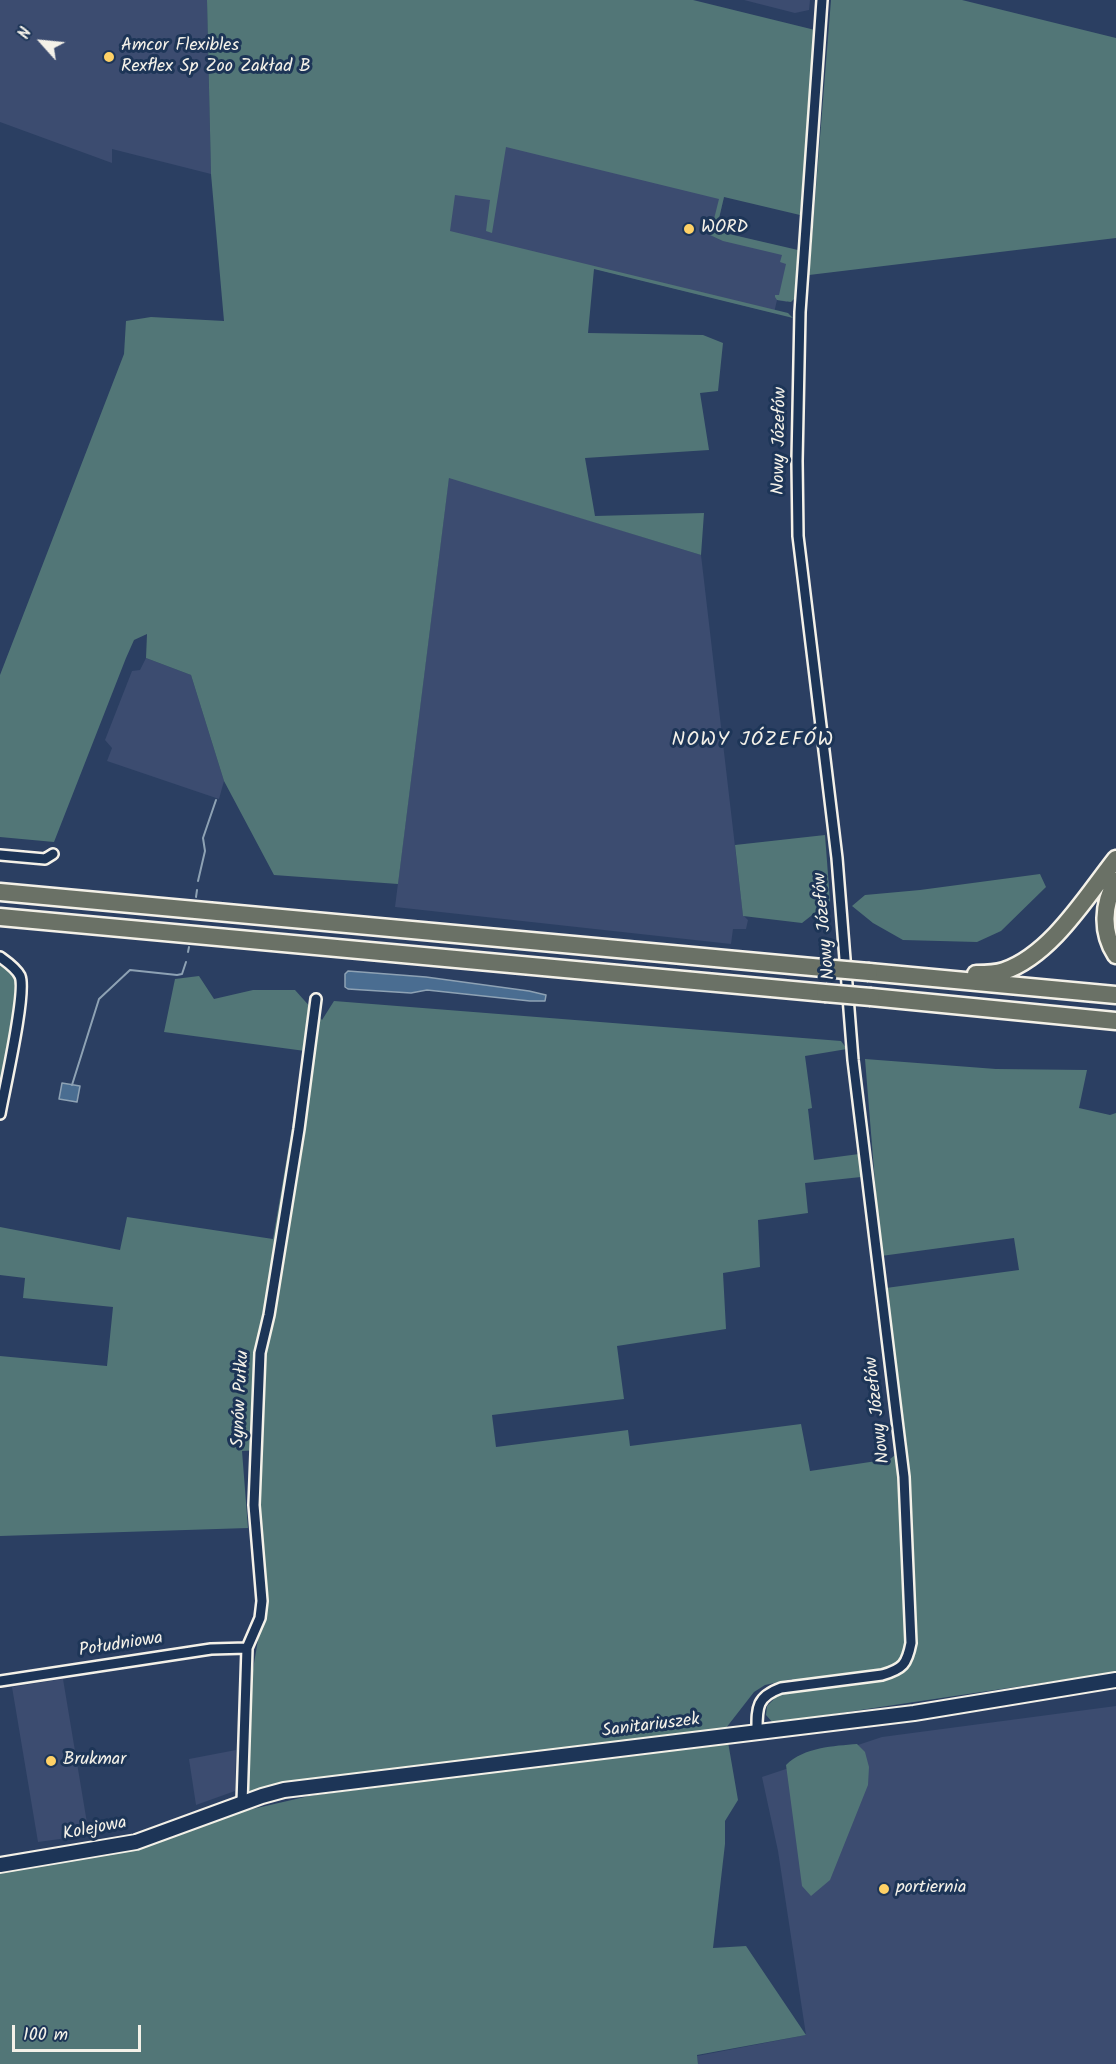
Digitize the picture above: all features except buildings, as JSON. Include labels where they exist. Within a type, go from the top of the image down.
[{"type":"highway","points":[[935,977],[1004,971],[1038,952],[1056,934],[1116,859]]},
{"type":"highway","points":[[1116,881],[1107,898],[1105,913],[1108,938],[1116,955]]},
{"type":"highway","points":[[0,892],[1116,995]]},
{"type":"highway","points":[[0,917],[1116,1021]]},
{"type":"street","name":"Nowy Józefów","points":[[757,1732],[757,1713],[760,1701],[769,1692],[781,1688],[882,1675],[896,1671],[907,1660],[911,1643],[904,1477],[853,1060],[837,858],[798,520],[800,312],[822,0]]},
{"type":"street","points":[[0,855],[45,859],[54,854]]},
{"type":"street","points":[[0,957],[11,965],[20,977],[20,1003],[0,1114]]},
{"type":"street","name":"Synów Pułku","points":[[242,1803],[247,1648],[260,1618],[262,1601],[254,1505],[260,1353],[269,1315],[281,1229],[300,1129],[316,999]]},
{"type":"street","name":"Południowa","points":[[0,1681],[211,1649],[247,1648]]},
{"type":"street","name":"Sanitariuszek","points":[[195,1820],[284,1790],[914,1713],[1116,1680]]},
{"type":"street","name":"Kolejowa","points":[[0,1865],[127,1844],[195,1820]]},
{"type":"shaded area","points":[[0,0],[207,0],[211,174],[112,149],[112,163],[0,122]]},
{"type":"shaded area","points":[[744,0],[810,0],[809,10],[795,13]]},
{"type":"shaded area","points":[[452,130],[724,197],[716,231],[795,250],[787,302],[777,300],[774,313],[437,230]]},
{"type":"shaded area","points":[[449,477],[701,555],[743,915],[748,920],[746,929],[733,929],[731,944],[395,907]]},
{"type":"shaded area","points":[[146,658],[191,675],[224,781],[219,799],[107,761],[112,748],[105,740],[132,671],[140,670]]},
{"type":"shaded area","points":[[348,971],[426,977],[546,995],[545,1001],[530,1001],[427,990],[411,993],[348,989],[345,987],[345,974]]},
{"type":"shaded area","points":[[62,1083],[80,1086],[77,1102],[59,1099]]},
{"type":"shaded area","name":"Brukmar","points":[[63,1679],[89,1835],[38,1842],[12,1687]]},
{"type":"shaded area","points":[[1116,1706],[1116,2064],[698,2064],[697,2056],[806,2035],[778,1851],[762,1777],[882,1737]]},
{"type":"shaded area","points":[[236,1750],[235,1791],[196,1805],[189,1759]]},
{"type":"green space","points":[[207,0],[693,0],[815,30],[800,215],[724,197],[716,231],[798,250],[795,298],[791,302],[777,300],[775,297],[779,295],[786,264],[780,262],[782,255],[723,241],[710,235],[719,199],[506,147],[492,233],[486,231],[490,200],[455,195],[450,231],[788,313],[793,318],[594,269],[588,333],[703,335],[723,343],[718,391],[700,393],[709,450],[585,458],[595,516],[704,513],[701,555],[449,478],[398,884],[274,875],[224,781],[191,675],[146,658],[147,634],[134,640],[54,842],[0,837],[0,675],[124,354],[126,321],[151,317],[224,321],[211,174]]},
{"type":"green space","points":[[831,0],[962,0],[1116,38],[1116,238],[809,275]]},
{"type":"green space","points":[[825,835],[830,901],[802,923],[743,916],[735,845]]},
{"type":"green space","points":[[1040,874],[1046,887],[1001,931],[977,942],[903,940],[873,923],[852,906],[865,895]]},
{"type":"green space","points":[[0,964],[7,969],[15,981],[17,1005],[0,1100]]},
{"type":"green space","points":[[199,976],[214,999],[253,990],[295,990],[322,1020],[334,1001],[841,1041],[847,1049],[805,1056],[812,1108],[808,1109],[814,1160],[859,1154],[861,1177],[805,1183],[808,1213],[758,1220],[760,1267],[723,1273],[726,1329],[617,1346],[624,1399],[492,1415],[496,1447],[628,1430],[630,1446],[801,1424],[810,1471],[890,1459],[907,1446],[886,1288],[1019,1270],[1014,1238],[881,1256],[865,1059],[996,1069],[1087,1070],[1079,1108],[1110,1115],[1116,1113],[1116,1672],[773,1723],[766,1715],[767,1706],[778,1695],[796,1690],[792,1679],[765,1685],[754,1692],[726,1728],[275,1784],[252,1793],[247,1788],[251,1681],[266,1605],[259,1502],[261,1450],[242,1451],[248,1528],[0,1536],[0,1356],[107,1366],[113,1307],[23,1298],[25,1278],[0,1275],[0,1227],[120,1250],[127,1217],[273,1239],[305,1051],[164,1032],[175,979]]},
{"type":"green space","points":[[728,1742],[738,1800],[725,1821],[725,1844],[713,1948],[746,1946],[806,2035],[697,2055],[698,2064],[0,2064],[0,1872],[148,1845],[244,1811],[309,1796]]},
{"type":"green space","points":[[857,1744],[865,1752],[869,1767],[868,1785],[830,1880],[811,1896],[802,1886],[786,1765],[801,1754],[810,1751]]},
{"type":"waterway","points":[[198,881],[205,851],[203,838],[216,800]]},
{"type":"waterway","points":[[196,897],[197,890]]},
{"type":"waterway","points":[[188,952],[189,947]]},
{"type":"waterway","points":[[72,1085],[99,999],[130,970],[177,975],[182,974],[186,962]]},
{"type":"place","name":"Amcor Flexibles Rexflex Sp Zoo Zakład B","points":[[109,57]]},
{"type":"place","name":"WORD","points":[[689,229]]},
{"type":"place","name":"Brukmar","points":[[51,1761]]},
{"type":"place","name":"portiernia","points":[[884,1889]]},
{"type":"district","name":"NOWY JÓZEFÓW","points":[[753,742]]}]
